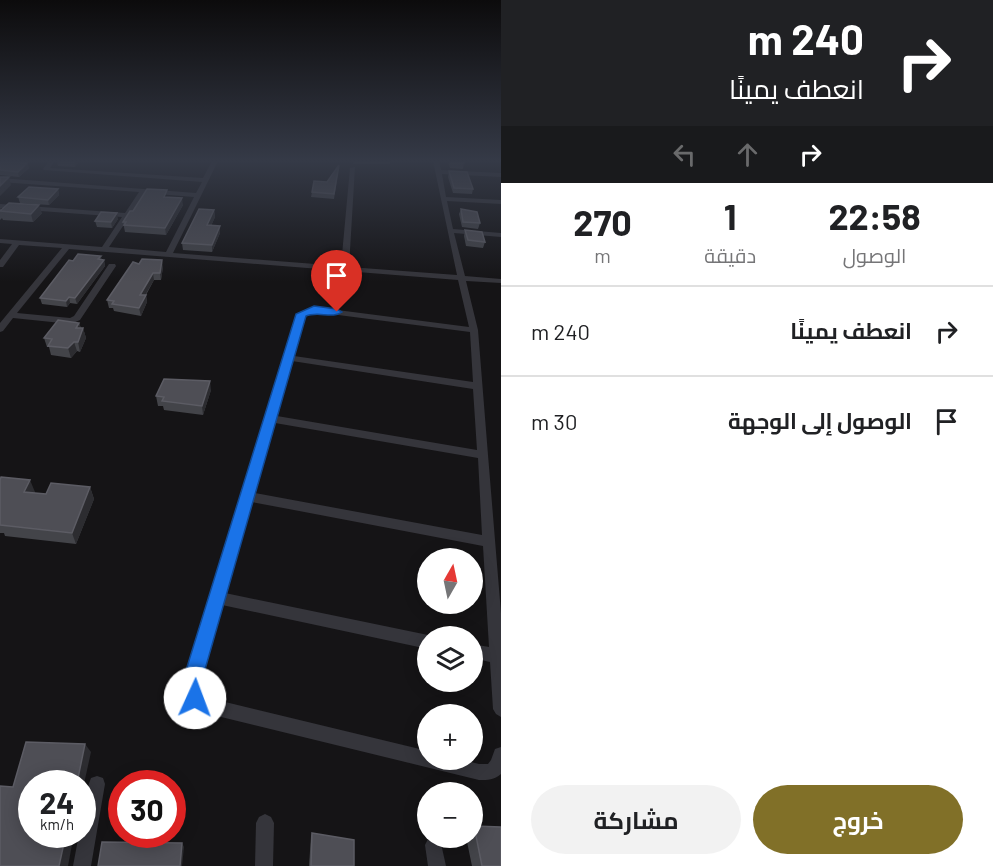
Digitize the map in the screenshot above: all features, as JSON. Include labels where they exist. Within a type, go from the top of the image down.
[{"type":"street","points":[[104,249],[136,201]]},
{"type":"street","points":[[168,255],[194,201]]},
{"type":"street","points":[[345,268],[350,201]]},
{"type":"street","points":[[444,201],[474,330],[501,709]]},
{"type":"street","points":[[0,206],[127,215]]},
{"type":"street","points":[[450,231],[501,235]]},
{"type":"street","points":[[0,241],[501,281]]},
{"type":"street","points":[[0,265],[16,242]]},
{"type":"street","points":[[0,328],[67,246]]},
{"type":"street","points":[[11,315],[71,321],[77,318],[112,266]]},
{"type":"street","points":[[474,330],[308,309],[302,314],[192,680],[195,698],[202,704],[479,772],[491,772],[498,765],[501,755]]},
{"type":"street","points":[[289,358],[478,386]]},
{"type":"street","points":[[271,419],[483,455]]},
{"type":"street","points":[[247,496],[489,542]]},
{"type":"street","points":[[217,598],[417,640]]},
{"type":"street","points":[[483,654],[497,657]]},
{"type":"street","points":[[82,866],[97,784]]},
{"type":"street","points":[[264,866],[265,823]]},
{"type":"street","points":[[434,848],[437,866]]},
{"type":"building","points":[[139,201],[180,201],[165,228],[124,225],[126,222],[123,222],[130,211],[133,211]]},
{"type":"building","points":[[9,203],[39,205],[31,214],[0,211]]},
{"type":"building","points":[[199,209],[214,210],[207,225],[220,226],[212,245],[182,243]]},
{"type":"building","points":[[461,209],[477,212],[480,223],[463,222]]},
{"type":"building","points":[[101,212],[117,213],[111,222],[95,221]]},
{"type":"building","points":[[465,230],[482,232],[485,242],[468,240]]},
{"type":"building","points":[[78,254],[101,256],[98,259],[104,260],[75,298],[69,297],[66,301],[40,298],[69,260],[73,261]]},
{"type":"building","points":[[142,259],[162,260],[160,273],[153,273],[140,295],[146,295],[139,308],[112,304],[114,301],[107,300],[133,262],[139,264]]},
{"type":"building","points":[[58,320],[79,323],[76,328],[83,328],[78,342],[74,342],[68,348],[48,346],[52,339],[44,338]]},
{"type":"building","points":[[164,379],[210,381],[202,406],[162,401],[164,397],[156,396]]},
{"type":"building","points":[[1,477],[30,480],[24,492],[46,494],[51,483],[90,487],[72,533],[0,525]]},
{"type":"building","points":[[26,742],[85,744],[80,770],[18,770],[18,848],[63,848],[59,866],[0,866],[0,786],[13,787]]},
{"type":"building","points":[[483,826],[501,827],[501,866],[482,866],[478,848],[483,848]]},
{"type":"building","points":[[312,833],[354,840],[354,866],[311,866]]},
{"type":"building","points":[[102,842],[108,842],[108,848],[182,848],[180,866],[98,866]]},
{"type":"route","points":[[195,698],[192,680],[302,314],[308,309],[337,312]]}]
